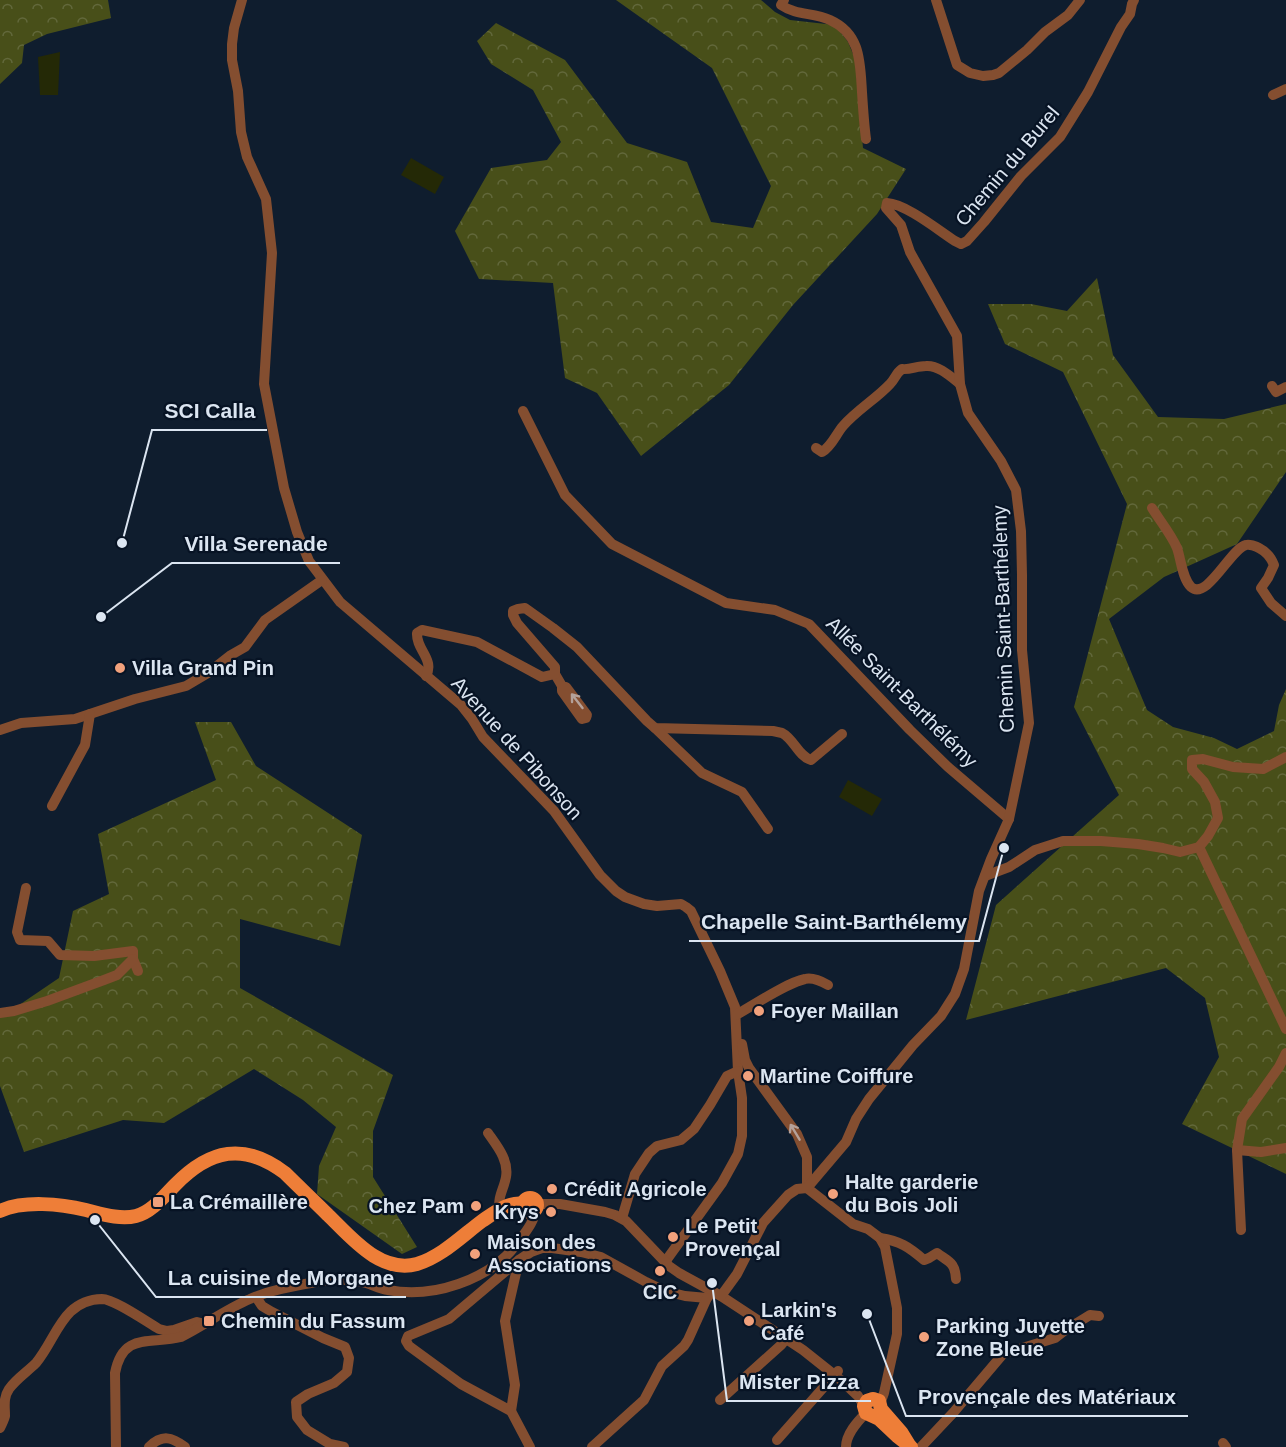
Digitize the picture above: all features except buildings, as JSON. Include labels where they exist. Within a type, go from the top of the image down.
[{"type":"main road","points":[[0,1211],[26,1205],[54,1205],[112,1216],[135,1216],[158,1202],[178,1182],[206,1160],[232,1154],[259,1157],[285,1173],[362,1248],[383,1260],[402,1266],[417,1264],[433,1256],[500,1210],[515,1203],[531,1207]]},
{"type":"main road","points":[[873,1406],[914,1446]]},
{"type":"street","name":"Avenue de Pibonson","points":[[242,0],[232,44],[240,132],[247,157],[266,199],[272,253],[264,384],[284,488],[297,532],[309,561],[340,602],[461,705],[483,737],[554,811],[600,875],[616,891],[644,904],[657,906],[681,904],[691,911],[735,1007],[736,1047],[743,1118],[738,1154],[722,1183],[665,1262]]},
{"type":"street","points":[[936,0],[957,64],[970,73],[983,76],[999,73],[1068,15],[1080,0]]},
{"type":"street","name":"Chemin du Burel","points":[[886,203],[909,210],[961,244],[967,241],[1021,176],[1060,137],[1088,92],[1130,14],[1134,0]]},
{"type":"street","points":[[780,2],[789,11],[826,18],[841,25],[853,40],[860,56],[866,139]]},
{"type":"street","points":[[1273,95],[1286,89]]},
{"type":"street","name":"Chemin Saint-Barthélemy","points":[[592,1447],[644,1400],[662,1366],[688,1340],[713,1295],[737,1274],[764,1223],[788,1195],[797,1189],[807,1188],[846,1142],[856,1119],[869,1099],[913,1045],[941,1016],[955,994],[964,969],[979,891],[1009,819],[1029,723],[1022,650],[1023,574],[1016,490],[1001,461],[968,413],[960,384],[957,336],[910,252],[901,225],[886,208],[886,203]]},
{"type":"street","points":[[816,448],[822,452],[826,449],[849,420],[892,382],[897,372],[902,369],[907,370],[926,365],[949,375],[960,384]]},
{"type":"street","points":[[1272,386],[1276,392],[1286,387]]},
{"type":"street","name":"Allée Saint-Barthélémy","points":[[523,411],[565,495],[612,544],[726,603],[775,610],[809,624],[910,730],[1009,819]]},
{"type":"street","points":[[1152,508],[1176,546],[1192,587],[1198,589],[1206,587],[1236,550],[1247,545],[1258,547],[1271,557],[1274,565],[1261,588],[1271,603],[1286,616]]},
{"type":"street","points":[[0,730],[21,723],[75,719],[135,699],[186,686],[245,646],[265,620],[322,580]]},
{"type":"street","points":[[562,686],[555,674],[555,667],[517,623],[513,611],[525,608],[577,647],[647,722],[702,773],[742,792],[768,829]]},
{"type":"street","points":[[426,676],[430,670],[429,664],[416,639],[417,633],[422,630],[477,642],[542,677],[555,674]]},
{"type":"street","points":[[52,806],[85,745],[90,714]]},
{"type":"street","points":[[655,728],[773,731],[789,738],[806,758],[811,760],[842,734]]},
{"type":"street","points":[[985,876],[1009,867],[1035,850],[1063,841],[1137,844],[1180,852],[1199,847],[1218,818],[1215,802],[1204,782],[1192,770],[1192,760],[1203,759],[1233,767],[1263,769],[1286,757]]},
{"type":"street","points":[[1199,847],[1286,1029]]},
{"type":"street","points":[[26,888],[17,932],[20,940],[48,941],[60,954],[94,956],[132,951],[138,971]]},
{"type":"street","points":[[0,1013],[47,1001],[117,975],[133,959]]},
{"type":"street","points":[[736,1015],[787,986],[807,978],[819,980],[828,985]]},
{"type":"street","points":[[737,1031],[742,1036],[743,1053],[749,1068],[800,1142],[807,1158],[807,1188],[853,1224],[868,1229],[880,1238],[885,1247],[897,1308],[897,1334],[886,1384],[873,1406],[850,1434],[846,1447]]},
{"type":"street","points":[[1241,1230],[1237,1150],[1242,1119],[1279,1067],[1286,1053]]},
{"type":"street","points":[[621,1218],[635,1174],[649,1153],[657,1146],[681,1140],[694,1129],[728,1076],[738,1071]]},
{"type":"street","points":[[488,1133],[503,1155],[506,1175],[499,1200],[500,1210]]},
{"type":"street","points":[[1237,1150],[1261,1152],[1286,1148]]},
{"type":"street","points":[[115,1446],[115,1373],[122,1355],[135,1343],[182,1337],[256,1297],[304,1285],[339,1279],[354,1280],[387,1290],[424,1291],[468,1281],[495,1265],[514,1247],[527,1228],[531,1207],[560,1204],[605,1212],[621,1218],[679,1273],[803,1350],[836,1373],[858,1396],[873,1406]]},
{"type":"street","points":[[880,1238],[894,1240],[910,1247],[924,1260],[937,1253],[953,1265],[956,1279]]},
{"type":"street","points":[[530,1447],[511,1411],[461,1384],[409,1346],[406,1341],[408,1336],[449,1319],[519,1260],[542,1248],[581,1252],[601,1257],[666,1291],[685,1296],[713,1295]]},
{"type":"street","points":[[511,1411],[515,1385],[505,1321],[519,1260]]},
{"type":"street","points":[[256,1297],[262,1306],[272,1312],[345,1347],[349,1358],[347,1372],[334,1383],[296,1402],[297,1417],[307,1430],[330,1444],[344,1447]]},
{"type":"street","points":[[0,1428],[5,1418],[4,1399],[9,1389],[35,1364],[65,1317],[77,1305],[104,1299],[159,1329],[167,1331],[197,1322],[204,1324]]},
{"type":"street","points":[[914,1446],[953,1413],[1003,1354],[1055,1338],[1090,1315],[1099,1316]]},
{"type":"street","points":[[720,1400],[786,1339]]},
{"type":"street","points":[[777,1440],[836,1373]]},
{"type":"street","points":[[149,1447],[160,1438],[168,1438],[178,1441],[185,1447]]},
{"type":"green space","points":[[0,0],[108,0],[111,18],[47,34],[24,45],[22,63],[0,84]]},
{"type":"green space","points":[[616,0],[761,0],[775,12],[790,20],[835,25],[848,42],[855,59],[863,148],[906,169],[877,214],[793,305],[729,385],[641,456],[597,393],[565,378],[553,283],[479,279],[455,231],[491,168],[547,160],[561,142],[533,90],[491,64],[477,41],[496,23],[565,60],[627,143],[687,162],[711,222],[753,228],[771,186],[712,68]]},
{"type":"green space","points":[[60,52],[58,95],[40,95],[38,57]]},
{"type":"green space","points":[[411,158],[444,177],[435,194],[401,175]]},
{"type":"green space","points":[[1097,278],[1113,355],[1158,417],[1224,419],[1286,404],[1286,472],[1237,544],[1164,577],[1109,619],[1147,710],[1173,727],[1214,738],[1237,749],[1274,731],[1279,705],[1286,689],[1286,1174],[1182,1124],[1219,1057],[1205,998],[1166,968],[966,1020],[996,905],[1119,795],[1074,707],[1127,504],[1063,372],[1005,344],[988,304],[1031,304],[1067,311]]},
{"type":"green space","points":[[195,722],[231,722],[256,766],[362,835],[340,946],[240,919],[240,988],[393,1075],[373,1131],[373,1177],[417,1247],[402,1254],[317,1194],[319,1166],[336,1127],[303,1100],[254,1069],[164,1123],[123,1120],[24,1152],[0,1086],[0,1018],[59,978],[73,911],[109,894],[98,834],[216,780]]},
{"type":"green space","points":[[848,780],[882,799],[872,816],[839,797]]},
{"type":"place","name":"SCI Calla","points":[[122,543]]},
{"type":"place","name":"Villa Serenade","points":[[101,617]]},
{"type":"place","name":"Villa Grand Pin","points":[[120,668]]},
{"type":"place","name":"Chapelle Saint-Barthélemy","points":[[1004,848]]},
{"type":"place","name":"Foyer Maillan","points":[[759,1011]]},
{"type":"place","name":"Martine Coiffure","points":[[748,1076]]},
{"type":"place","name":"Crédit Agricole","points":[[552,1189]]},
{"type":"place","name":"Halte garderie du Bois Joli","points":[[833,1194]]},
{"type":"place","name":"La Crémaillère","points":[[158,1202]]},
{"type":"place","name":"Chez Pam","points":[[476,1206]]},
{"type":"place","name":"Krys","points":[[551,1212]]},
{"type":"place","name":"La cuisine de Morgane","points":[[95,1220]]},
{"type":"place","name":"Le Petit Provençal","points":[[673,1237]]},
{"type":"place","name":"Maison des Associations","points":[[475,1254]]},
{"type":"place","name":"CIC","points":[[660,1271]]},
{"type":"place","name":"Mister Pizza","points":[[712,1283]]},
{"type":"place","name":"Provençale des Matériaux","points":[[867,1314]]},
{"type":"place","name":"Chemin du Fassum","points":[[209,1321]]},
{"type":"place","name":"Larkin's Café","points":[[749,1321]]},
{"type":"place","name":"Parking Juyette Zone Bleue","points":[[924,1337]]}]
